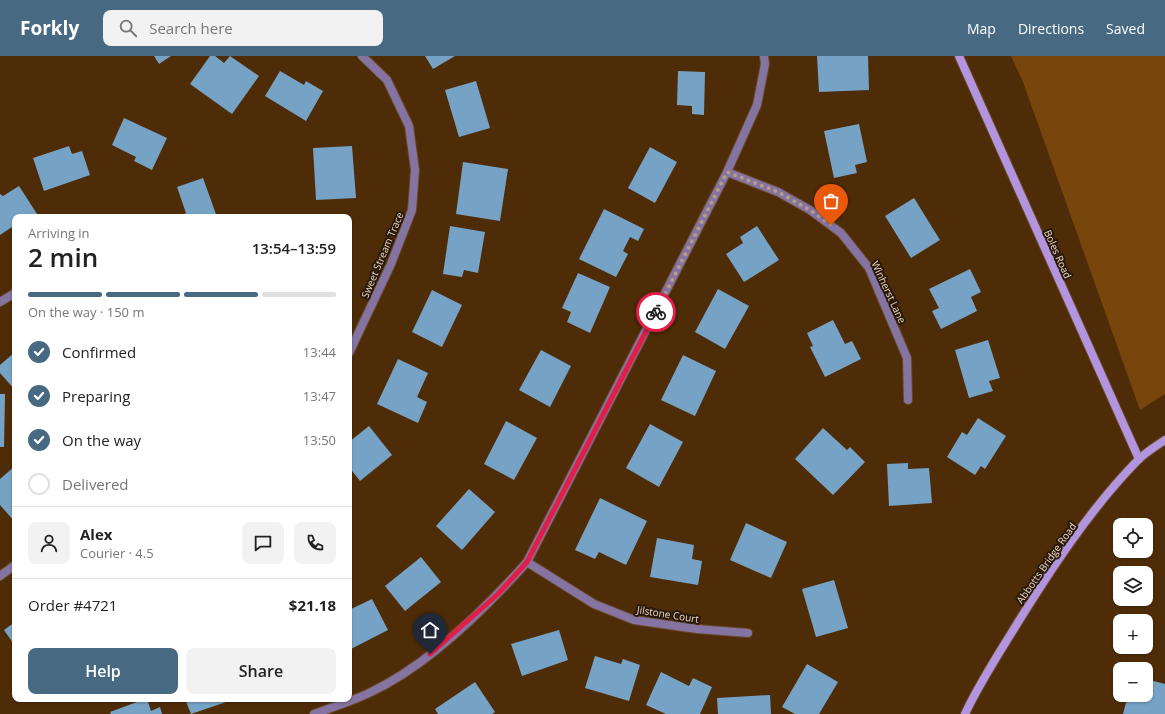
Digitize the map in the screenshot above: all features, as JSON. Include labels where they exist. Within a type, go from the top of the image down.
[{"type":"street","name":"Sweet Stream Trace","points":[[352,347],[391,264],[412,210],[415,170],[409,126],[386,80],[362,56]]},
{"type":"street","points":[[352,699],[371,692],[419,664],[498,594],[527,562],[727,172],[757,106],[765,64],[764,56]]},
{"type":"street","name":"Boles Road","points":[[959,56],[1139,459]]},
{"type":"street","name":"Winherst Lane","points":[[727,172],[778,192],[810,210],[841,233],[869,268],[907,358],[908,400]]},
{"type":"street","points":[[0,302],[12,295]]},
{"type":"street","name":"Abbotts Bridge Road","points":[[965,714],[1036,592],[1098,507],[1139,459],[1165,440]]},
{"type":"street","name":"Jilstone Court","points":[[527,562],[594,604],[634,620],[697,629],[748,633]]},
{"type":"street","points":[[0,576],[12,566]]},
{"type":"street","points":[[314,714],[345,702]]},
{"type":"shaded area","points":[[1011,56],[1165,56],[1165,394],[1140,410],[1023,82]]},
{"type":"building","points":[[154,56],[171,56],[159,64]]},
{"type":"building","points":[[210,56],[215,56],[224,63],[230,56],[259,76],[232,114],[190,84]]},
{"type":"building","points":[[425,56],[455,56],[433,69]]},
{"type":"building","points":[[817,56],[868,56],[869,90],[819,92]]},
{"type":"building","points":[[280,71],[304,85],[306,81],[323,91],[306,121],[265,96]]},
{"type":"building","points":[[678,71],[705,72],[704,115],[692,114],[692,106],[677,105]]},
{"type":"building","points":[[476,81],[490,128],[459,137],[445,90]]},
{"type":"building","points":[[124,118],[167,138],[152,170],[134,161],[136,157],[112,145]]},
{"type":"building","points":[[859,124],[867,162],[855,165],[857,173],[834,178],[824,131]]},
{"type":"building","points":[[69,146],[72,154],[82,151],[90,175],[44,191],[33,158]]},
{"type":"building","points":[[352,146],[356,198],[316,200],[313,148]]},
{"type":"building","points":[[650,147],[677,162],[655,203],[628,188]]},
{"type":"building","points":[[463,162],[508,169],[500,221],[456,214]]},
{"type":"building","points":[[203,178],[216,214],[184,214],[186,213],[177,187]]},
{"type":"building","points":[[19,186],[37,214],[12,214],[12,227],[0,235],[0,194],[3,196]]},
{"type":"building","points":[[914,198],[940,240],[911,258],[885,216]]},
{"type":"building","points":[[604,209],[644,229],[638,241],[630,237],[623,251],[628,254],[616,277],[579,259]]},
{"type":"building","points":[[450,226],[485,232],[478,273],[464,270],[462,277],[443,274]]},
{"type":"building","points":[[757,226],[779,260],[744,282],[726,254],[743,243],[740,237]]},
{"type":"building","points":[[970,269],[981,292],[971,297],[977,311],[941,329],[932,311],[939,308],[929,289]]},
{"type":"building","points":[[578,273],[610,287],[590,333],[567,322],[571,312],[562,308]]},
{"type":"building","points":[[718,289],[749,306],[725,349],[695,332]]},
{"type":"building","points":[[432,290],[462,305],[442,347],[412,332]]},
{"type":"building","points":[[833,320],[845,344],[852,341],[861,359],[825,377],[810,347],[813,346],[807,333]]},
{"type":"building","points":[[988,340],[1000,378],[989,381],[993,391],[969,398],[955,350]]},
{"type":"building","points":[[541,350],[571,366],[550,407],[519,390]]},
{"type":"building","points":[[12,355],[12,387],[0,373],[0,365]]},
{"type":"building","points":[[683,355],[716,371],[695,416],[661,400]]},
{"type":"building","points":[[398,359],[428,373],[417,397],[427,402],[418,423],[377,404]]},
{"type":"building","points":[[0,394],[5,394],[4,447],[0,447]]},
{"type":"building","points":[[978,418],[1006,436],[985,469],[981,466],[975,475],[947,457],[962,432],[967,435]]},
{"type":"building","points":[[506,421],[537,438],[514,480],[484,464]]},
{"type":"building","points":[[650,424],[683,442],[659,487],[626,468]]},
{"type":"building","points":[[369,426],[392,455],[360,481],[352,471],[352,440]]},
{"type":"building","points":[[823,428],[847,450],[850,447],[865,462],[833,495],[795,459]]},
{"type":"building","points":[[908,463],[908,469],[929,468],[932,503],[889,506],[887,464]]},
{"type":"building","points":[[12,469],[12,519],[0,505],[0,479]]},
{"type":"building","points":[[469,489],[495,512],[462,550],[436,526]]},
{"type":"building","points":[[600,498],[647,521],[626,565],[599,552],[595,559],[575,550]]},
{"type":"building","points":[[746,523],[787,542],[771,578],[730,560]]},
{"type":"building","points":[[657,538],[694,545],[692,559],[702,561],[698,585],[650,577]]},
{"type":"building","points":[[421,557],[441,582],[405,611],[385,586]]},
{"type":"building","points":[[834,580],[848,628],[816,637],[802,589]]},
{"type":"building","points":[[372,599],[388,630],[352,648],[352,609]]},
{"type":"building","points":[[12,624],[12,642],[4,630]]},
{"type":"building","points":[[559,630],[568,660],[522,676],[511,644]]},
{"type":"building","points":[[595,656],[621,664],[623,659],[640,665],[629,701],[585,688]]},
{"type":"building","points":[[807,664],[838,682],[819,714],[795,714],[782,707]]},
{"type":"building","points":[[661,672],[689,686],[693,678],[712,687],[700,714],[666,714],[646,705]]},
{"type":"building","points":[[1153,681],[1165,684],[1165,714],[1123,714],[1126,702],[1153,702]]},
{"type":"building","points":[[475,682],[495,712],[492,714],[438,714],[435,709]]},
{"type":"building","points":[[770,695],[771,714],[718,714],[717,698]]},
{"type":"building","points":[[137,702],[148,702],[151,711],[160,707],[162,714],[111,714],[110,712]]},
{"type":"building","points":[[186,702],[226,702],[191,714]]},
{"type":"way so far","points":[[656,312],[727,172],[778,192],[810,210],[831,225]]},
{"type":"route","points":[[430,654],[498,594],[527,562],[656,312]]}]
